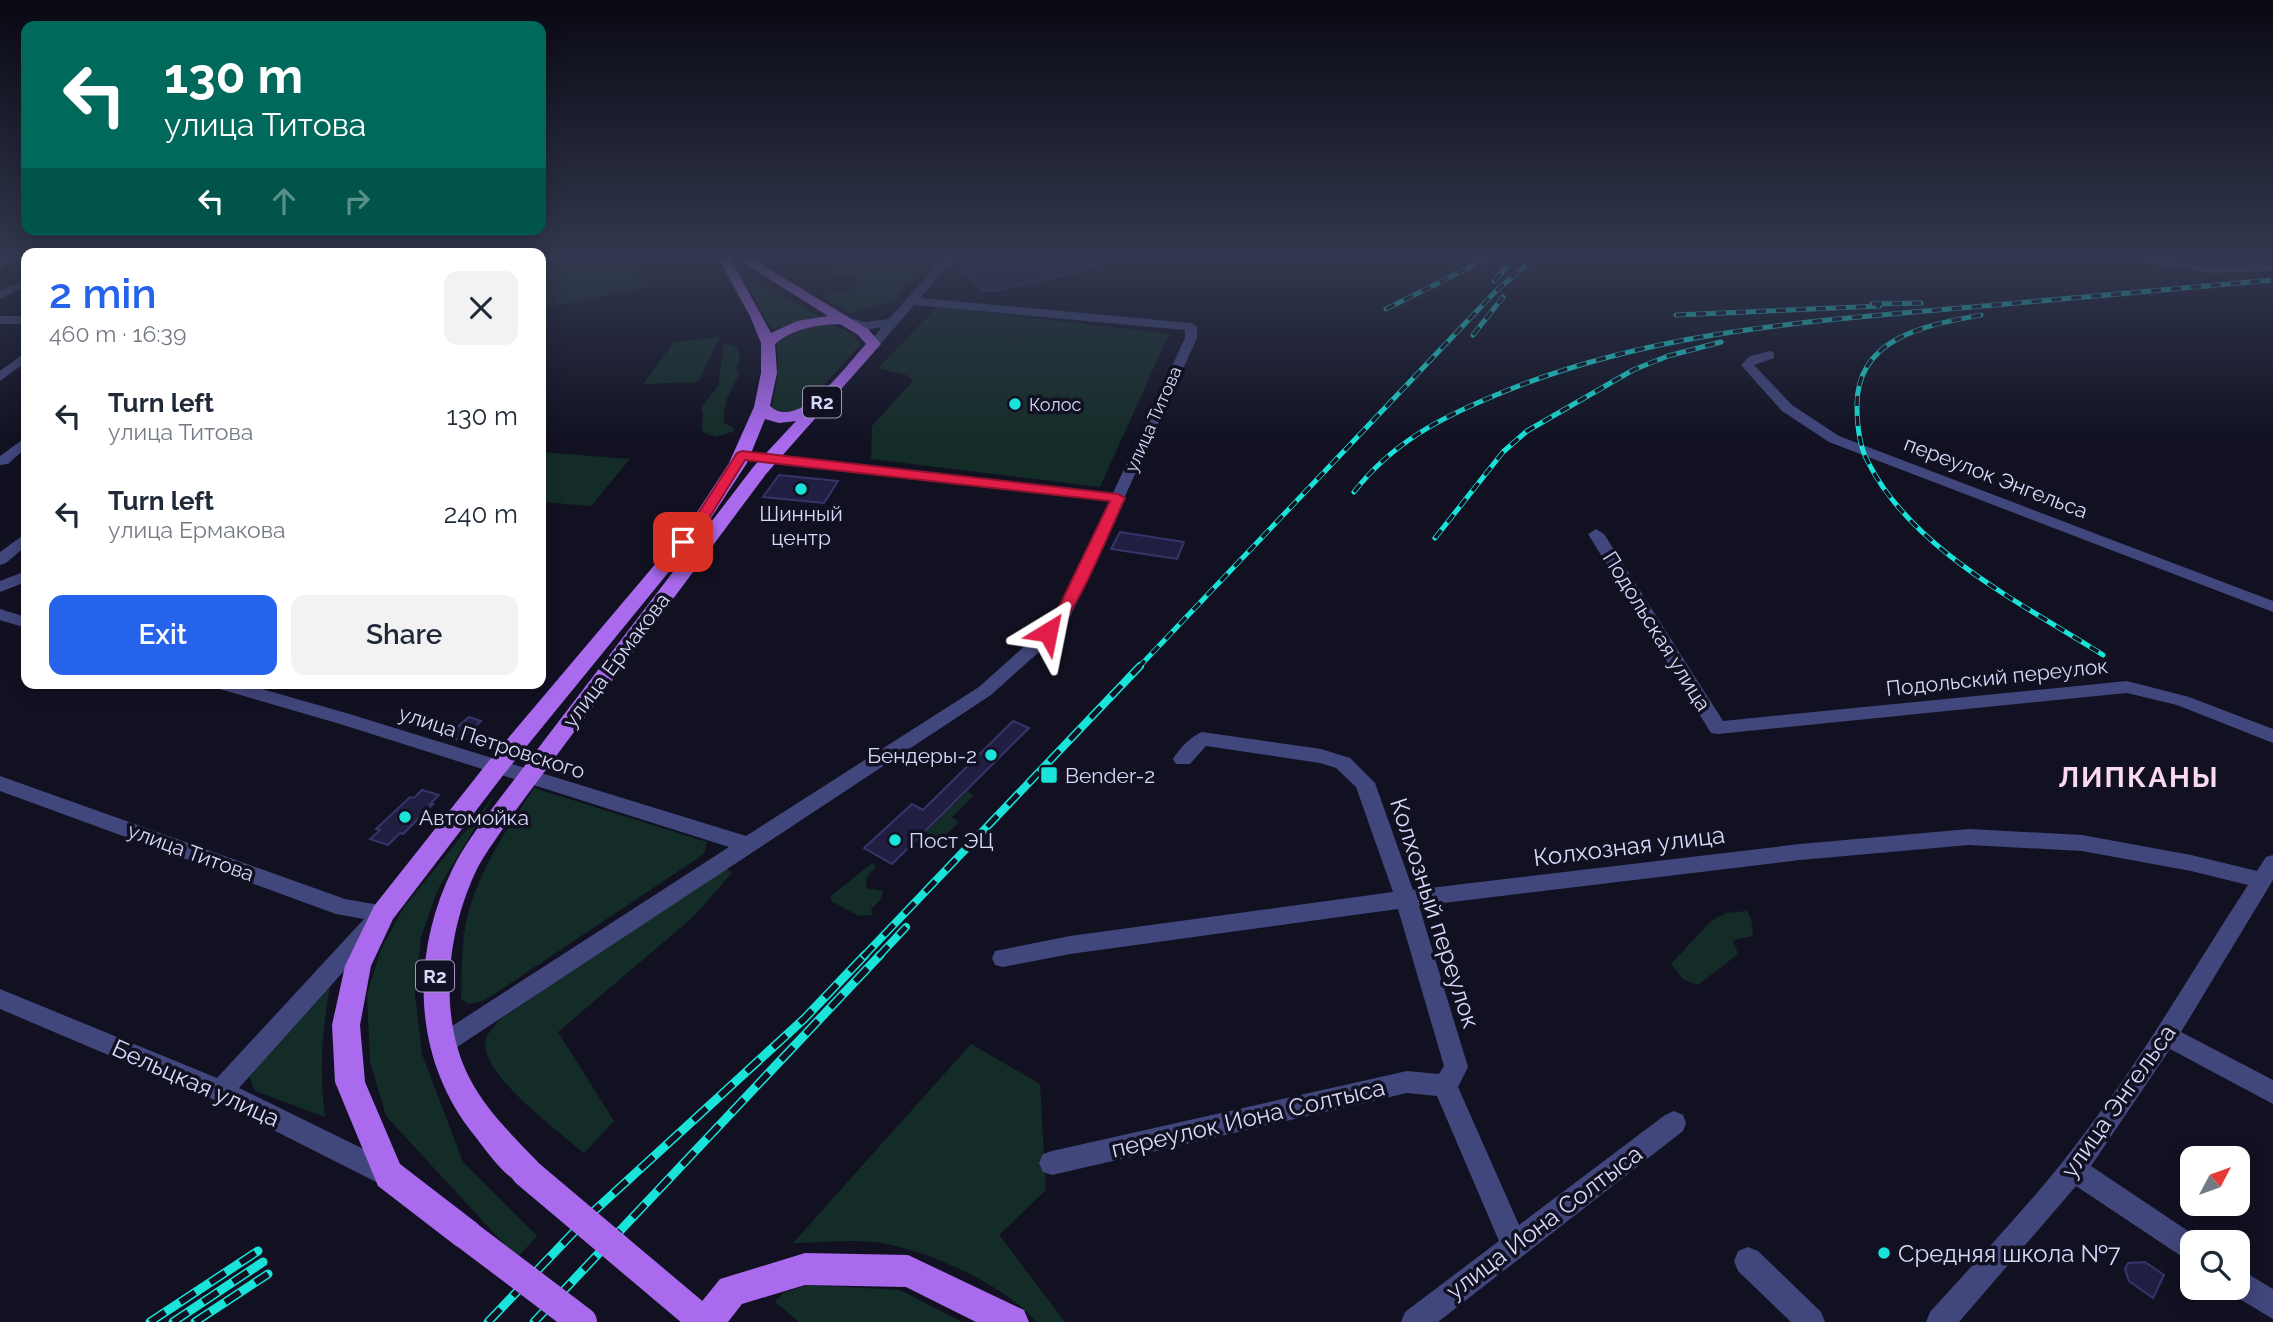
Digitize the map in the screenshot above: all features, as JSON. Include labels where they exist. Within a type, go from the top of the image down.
[{"type":"main road","name":"улица Ермакова","points":[[389,1175],[351,1082],[346,1025],[358,966],[383,913],[496,768],[697,526],[742,455],[762,407],[769,373],[768,343],[759,320]]},
{"type":"main road","points":[[768,343],[779,333],[795,326],[842,320],[863,332],[874,344]]},
{"type":"main road","name":"улица Ермакова","points":[[528,777],[769,460],[874,344]]},
{"type":"main road","points":[[762,407],[774,417],[785,418],[801,415],[818,406]]},
{"type":"main road","name":"R2","points":[[528,777],[465,868],[445,920],[434,982],[443,1044],[459,1087],[483,1123],[526,1172],[706,1322]]},
{"type":"main road","points":[[389,1175],[582,1322]]},
{"type":"main road","points":[[706,1322],[732,1291],[805,1269],[908,1271],[1012,1322]]},
{"type":"street","points":[[0,320],[21,320]]},
{"type":"street","points":[[842,320],[865,326],[894,322]]},
{"type":"street","name":"улица Титова","points":[[742,455],[1118,498],[1191,338],[1191,327],[1112,320]]},
{"type":"street","points":[[874,344],[894,322]]},
{"type":"street","name":"переулок Энгельса","points":[[1770,355],[1754,359],[1747,365],[1787,408],[1835,439],[2273,607]]},
{"type":"street","points":[[0,377],[21,360]]},
{"type":"street","points":[[1,461],[21,445]]},
{"type":"street","points":[[1,461],[21,460]]},
{"type":"street","points":[[443,1044],[985,691],[1010,671],[1063,615],[1118,498]]},
{"type":"street","name":"Подольская улица","points":[[1596,534],[1718,728]]},
{"type":"street","points":[[0,560],[21,542]]},
{"type":"street","points":[[0,587],[21,578]]},
{"type":"street","points":[[0,614],[21,621]]},
{"type":"street","name":"Подольский переулок","points":[[1718,728],[2127,687],[2178,699],[2273,736]]},
{"type":"street","name":"улица Петровского","points":[[240,689],[346,719],[748,845]]},
{"type":"street","name":"Колхозный переулок","points":[[1183,760],[1202,739],[1321,756],[1343,763],[1365,783],[1406,899],[1456,1067],[1445,1086]]},
{"type":"street","name":"улица Титова","points":[[0,783],[344,908],[383,913]]},
{"type":"street","name":"Колхозная улица","points":[[1003,958],[1070,945],[1406,899],[1800,852],[1969,837],[2082,843],[2192,863],[2267,872]]},
{"type":"street","name":"улица Энгельса","points":[[1940,1322],[2073,1170],[2165,1035],[2267,872]]},
{"type":"street","points":[[221,1091],[383,913]]},
{"type":"street","name":"Бельцкая улица","points":[[0,999],[221,1091],[389,1175]]},
{"type":"street","points":[[2165,1035],[2273,1093]]},
{"type":"street","name":"переулок Иона Солтыса","points":[[1052,1163],[1407,1082],[1445,1086]]},
{"type":"street","points":[[1445,1086],[1514,1244]]},
{"type":"street","name":"улица Иона Солтыса","points":[[1415,1322],[1674,1123]]},
{"type":"street","points":[[2073,1170],[2180,1242]]},
{"type":"street","points":[[1748,1261],[1811,1322]]},
{"type":"street","points":[[2250,1290],[2273,1305]]},
{"type":"green space","points":[[766,320],[814,320],[772,330]]},
{"type":"green space","name":"Колос","points":[[925,320],[1046,320],[1169,334],[1100,487],[871,459],[872,426],[913,381],[906,375],[878,368]]},
{"type":"green space","points":[[825,325],[846,330],[860,345],[802,409],[790,413],[771,409],[777,375],[776,340],[803,328]]},
{"type":"green space","points":[[720,337],[698,382],[643,384],[674,342]]},
{"type":"green space","points":[[723,345],[733,345],[740,356],[736,369],[739,374],[724,409],[724,423],[735,431],[715,437],[703,432],[701,408],[719,385]]},
{"type":"green space","points":[[546,452],[630,459],[591,506],[546,502]]},
{"type":"green space","points":[[534,788],[707,842],[704,854],[502,989],[483,1001],[468,1004],[461,999],[463,946],[470,909],[492,855]]},
{"type":"green space","points":[[967,791],[974,795],[952,817],[959,822],[941,840],[926,832],[939,819],[929,813],[943,800],[953,806]]},
{"type":"green space","points":[[494,796],[438,889],[421,937],[415,995],[422,1054],[463,1162],[537,1236],[517,1258],[386,1116],[370,1061],[367,995],[381,949],[404,907]]},
{"type":"green space","points":[[872,863],[876,866],[867,877],[866,888],[883,891],[882,898],[871,909],[873,915],[859,916],[831,901],[831,896]]},
{"type":"green space","points":[[725,867],[732,873],[692,918],[558,1032],[614,1121],[584,1153],[540,1117],[506,1084],[486,1052],[486,1038],[499,1020]]},
{"type":"green space","points":[[1747,911],[1751,918],[1753,936],[1733,940],[1738,954],[1698,985],[1683,979],[1671,964],[1711,921],[1726,913]]},
{"type":"green space","points":[[331,980],[322,1049],[325,1117],[255,1091],[249,1076]]},
{"type":"green space","points":[[971,1044],[1040,1084],[1046,1190],[999,1235],[1065,1322],[1036,1322],[1004,1294],[984,1282],[916,1252],[864,1241],[793,1243]]},
{"type":"green space","points":[[807,1285],[900,1290],[962,1322],[799,1322],[775,1302],[783,1293]]},
{"type":"building","name":"Шинный центр","points":[[779,475],[838,481],[824,503],[763,497]]},
{"type":"building","points":[[1120,532],[1184,542],[1177,559],[1111,549]]},
{"type":"building","points":[[469,717],[481,721],[459,740],[447,736]]},
{"type":"building","points":[[1013,721],[1029,728],[892,864],[864,848],[912,804],[923,810]]},
{"type":"building","name":"Автомойка","points":[[422,790],[439,795],[403,834],[400,833],[388,845],[370,839],[380,830],[376,829],[410,797],[414,798]]},
{"type":"building","points":[[2145,1262],[2164,1275],[2153,1298],[2129,1281],[2125,1269],[2128,1263]]},
{"type":"railway","points":[[1138,668],[1469,320]]},
{"type":"railway","points":[[1473,335],[1485,320]]},
{"type":"railway","points":[[1354,492],[1384,459],[1436,423],[1496,395],[1553,373],[1611,356],[1671,343],[1730,332],[1834,320]]},
{"type":"railway","points":[[1959,320],[1918,330],[1899,338],[1882,349],[1869,364],[1860,382],[1857,405],[1862,449],[1887,493],[1912,522],[1941,548],[2005,595],[2103,655]]},
{"type":"railway","points":[[1435,538],[1503,452],[1527,431],[1633,370],[1668,356],[1721,342]]},
{"type":"railway","points":[[863,957],[1140,666]]},
{"type":"railway","points":[[878,957],[906,927]]},
{"type":"railway","points":[[488,1322],[593,1212],[804,1019],[865,955]]},
{"type":"railway","points":[[534,1322],[880,955]]},
{"type":"railway","points":[[150,1322],[258,1251]]},
{"type":"railway","points":[[173,1322],[263,1262]]},
{"type":"railway","points":[[195,1322],[268,1274]]},
{"type":"place","name":"Колос","points":[[1015,404]]},
{"type":"place","name":"Шинный центр","points":[[801,489]]},
{"type":"place","name":"Бендеры-2","points":[[991,755]]},
{"type":"place","name":"Bender-2","points":[[1049,775]]},
{"type":"place","name":"Автомойка","points":[[405,817]]},
{"type":"place","name":"Пост ЭЦ","points":[[895,840]]},
{"type":"place","name":"Средняя школа №7","points":[[1884,1253]]},
{"type":"district","name":"ЛИПКАНЫ","points":[[2139,777]]},
{"type":"route","points":[[683,542],[697,526],[742,455],[1118,498],[1063,615],[1048,632]]}]
